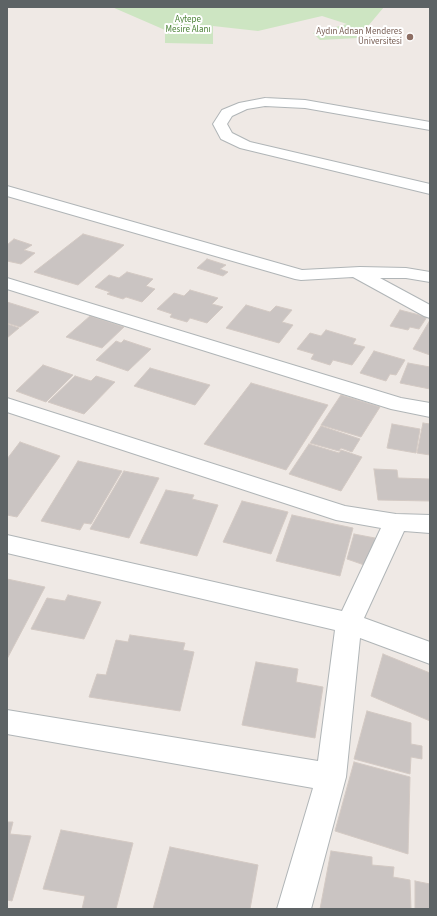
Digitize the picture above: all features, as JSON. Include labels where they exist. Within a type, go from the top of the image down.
[{"type":"street","points":[[430,126],[305,104],[265,102],[244,106],[227,113],[220,124],[226,136],[245,145],[430,189]]},
{"type":"street","points":[[7,192],[301,275],[356,272],[406,273],[430,278]]},
{"type":"street","points":[[356,272],[430,312]]},
{"type":"street","points":[[7,282],[398,404],[430,410]]},
{"type":"street","points":[[7,404],[344,514],[396,522],[430,524]]},
{"type":"street","points":[[294,909],[331,777],[349,622],[396,522]]},
{"type":"street","points":[[7,544],[349,622],[430,654]]},
{"type":"street","points":[[7,722],[331,777]]},
{"type":"green space","name":"Aytepe Mesire Alanı","points":[[112,7],[384,7],[358,38],[320,40],[313,33],[347,24],[322,16],[258,31],[213,26],[213,44],[165,43],[165,30]]},
{"type":"building","points":[[83,234],[124,245],[78,285],[34,272]]},
{"type":"building","points":[[14,239],[32,245],[24,250],[35,253],[21,264],[7,261],[7,245]]},
{"type":"building","points":[[207,259],[226,265],[220,269],[228,272],[223,276],[197,268]]},
{"type":"building","points":[[127,272],[153,279],[146,286],[155,289],[142,302],[126,297],[123,299],[107,294],[110,292],[95,287],[109,275],[119,278]]},
{"type":"building","points":[[190,290],[218,298],[212,304],[223,307],[207,323],[190,318],[187,322],[170,317],[172,314],[157,309],[174,293],[184,296]]},
{"type":"building","points":[[7,302],[39,312],[20,327],[7,323]]},
{"type":"building","points":[[246,305],[270,312],[276,306],[292,310],[282,322],[293,325],[279,343],[226,328]]},
{"type":"building","points":[[400,310],[427,317],[419,329],[410,327],[408,330],[390,326]]},
{"type":"building","points":[[90,316],[124,327],[102,348],[66,337]]},
{"type":"building","points":[[430,320],[430,355],[413,349]]},
{"type":"building","points":[[7,324],[19,328],[7,338]]},
{"type":"building","points":[[326,330],[356,339],[353,344],[365,347],[352,365],[333,360],[330,365],[311,359],[314,354],[297,349],[310,333],[321,336]]},
{"type":"building","points":[[124,340],[151,349],[128,371],[96,360],[116,341],[121,343]]},
{"type":"building","points":[[374,351],[405,360],[396,375],[390,374],[386,381],[360,373]]},
{"type":"building","points":[[408,363],[430,367],[430,389],[400,383]]},
{"type":"building","points":[[43,365],[73,375],[46,402],[16,391]]},
{"type":"building","points":[[150,368],[210,385],[195,405],[134,386]]},
{"type":"building","points":[[75,376],[91,381],[96,376],[115,382],[84,414],[48,402]]},
{"type":"building","points":[[251,383],[328,405],[286,470],[204,444]]},
{"type":"building","points":[[341,395],[380,407],[361,437],[321,425]]},
{"type":"building","points":[[423,423],[430,424],[430,455],[417,453]]},
{"type":"building","points":[[392,424],[420,429],[416,453],[387,448]]},
{"type":"building","points":[[321,426],[360,439],[352,452],[341,448],[339,451],[310,443]]},
{"type":"building","points":[[20,442],[60,456],[17,517],[7,515],[7,459]]},
{"type":"building","points":[[309,444],[339,453],[341,450],[362,457],[341,491],[289,474]]},
{"type":"building","points":[[78,461],[122,471],[91,524],[84,523],[80,530],[41,521]]},
{"type":"building","points":[[374,469],[397,470],[398,478],[430,479],[430,501],[378,500]]},
{"type":"building","points":[[124,471],[159,478],[129,538],[90,529]]},
{"type":"building","points":[[166,490],[194,495],[192,499],[218,505],[197,556],[140,543]]},
{"type":"building","points":[[242,501],[288,512],[271,554],[223,542]]},
{"type":"building","points":[[292,515],[353,528],[340,576],[276,561]]},
{"type":"building","points":[[354,534],[375,538],[370,567],[347,559]]},
{"type":"building","points":[[7,579],[45,587],[7,659]]},
{"type":"building","points":[[68,595],[101,602],[84,639],[31,629],[47,598],[65,601]]},
{"type":"building","points":[[130,635],[185,643],[183,650],[194,652],[180,711],[89,697],[97,674],[106,675],[116,640],[128,642]]},
{"type":"building","points":[[383,654],[430,673],[430,721],[371,696]]},
{"type":"building","points":[[256,662],[298,669],[296,682],[323,687],[315,738],[242,725]]},
{"type":"building","points":[[367,711],[411,723],[411,744],[422,746],[422,759],[411,757],[410,774],[354,759]]},
{"type":"building","points":[[354,762],[410,777],[408,854],[335,831]]},
{"type":"building","points":[[7,822],[13,822],[10,834],[31,836],[12,901],[7,900]]},
{"type":"building","points":[[61,830],[133,843],[116,909],[82,909],[85,896],[43,889]]},
{"type":"building","points":[[170,847],[258,865],[250,909],[153,909]]},
{"type":"building","points":[[331,851],[372,857],[372,865],[394,867],[393,877],[410,880],[411,909],[320,909]]},
{"type":"building","points":[[415,881],[430,884],[430,909],[415,909]]},
{"type":"place","name":"Aydın Adnan Menderes Üniversitesi","points":[[410,37]]}]
